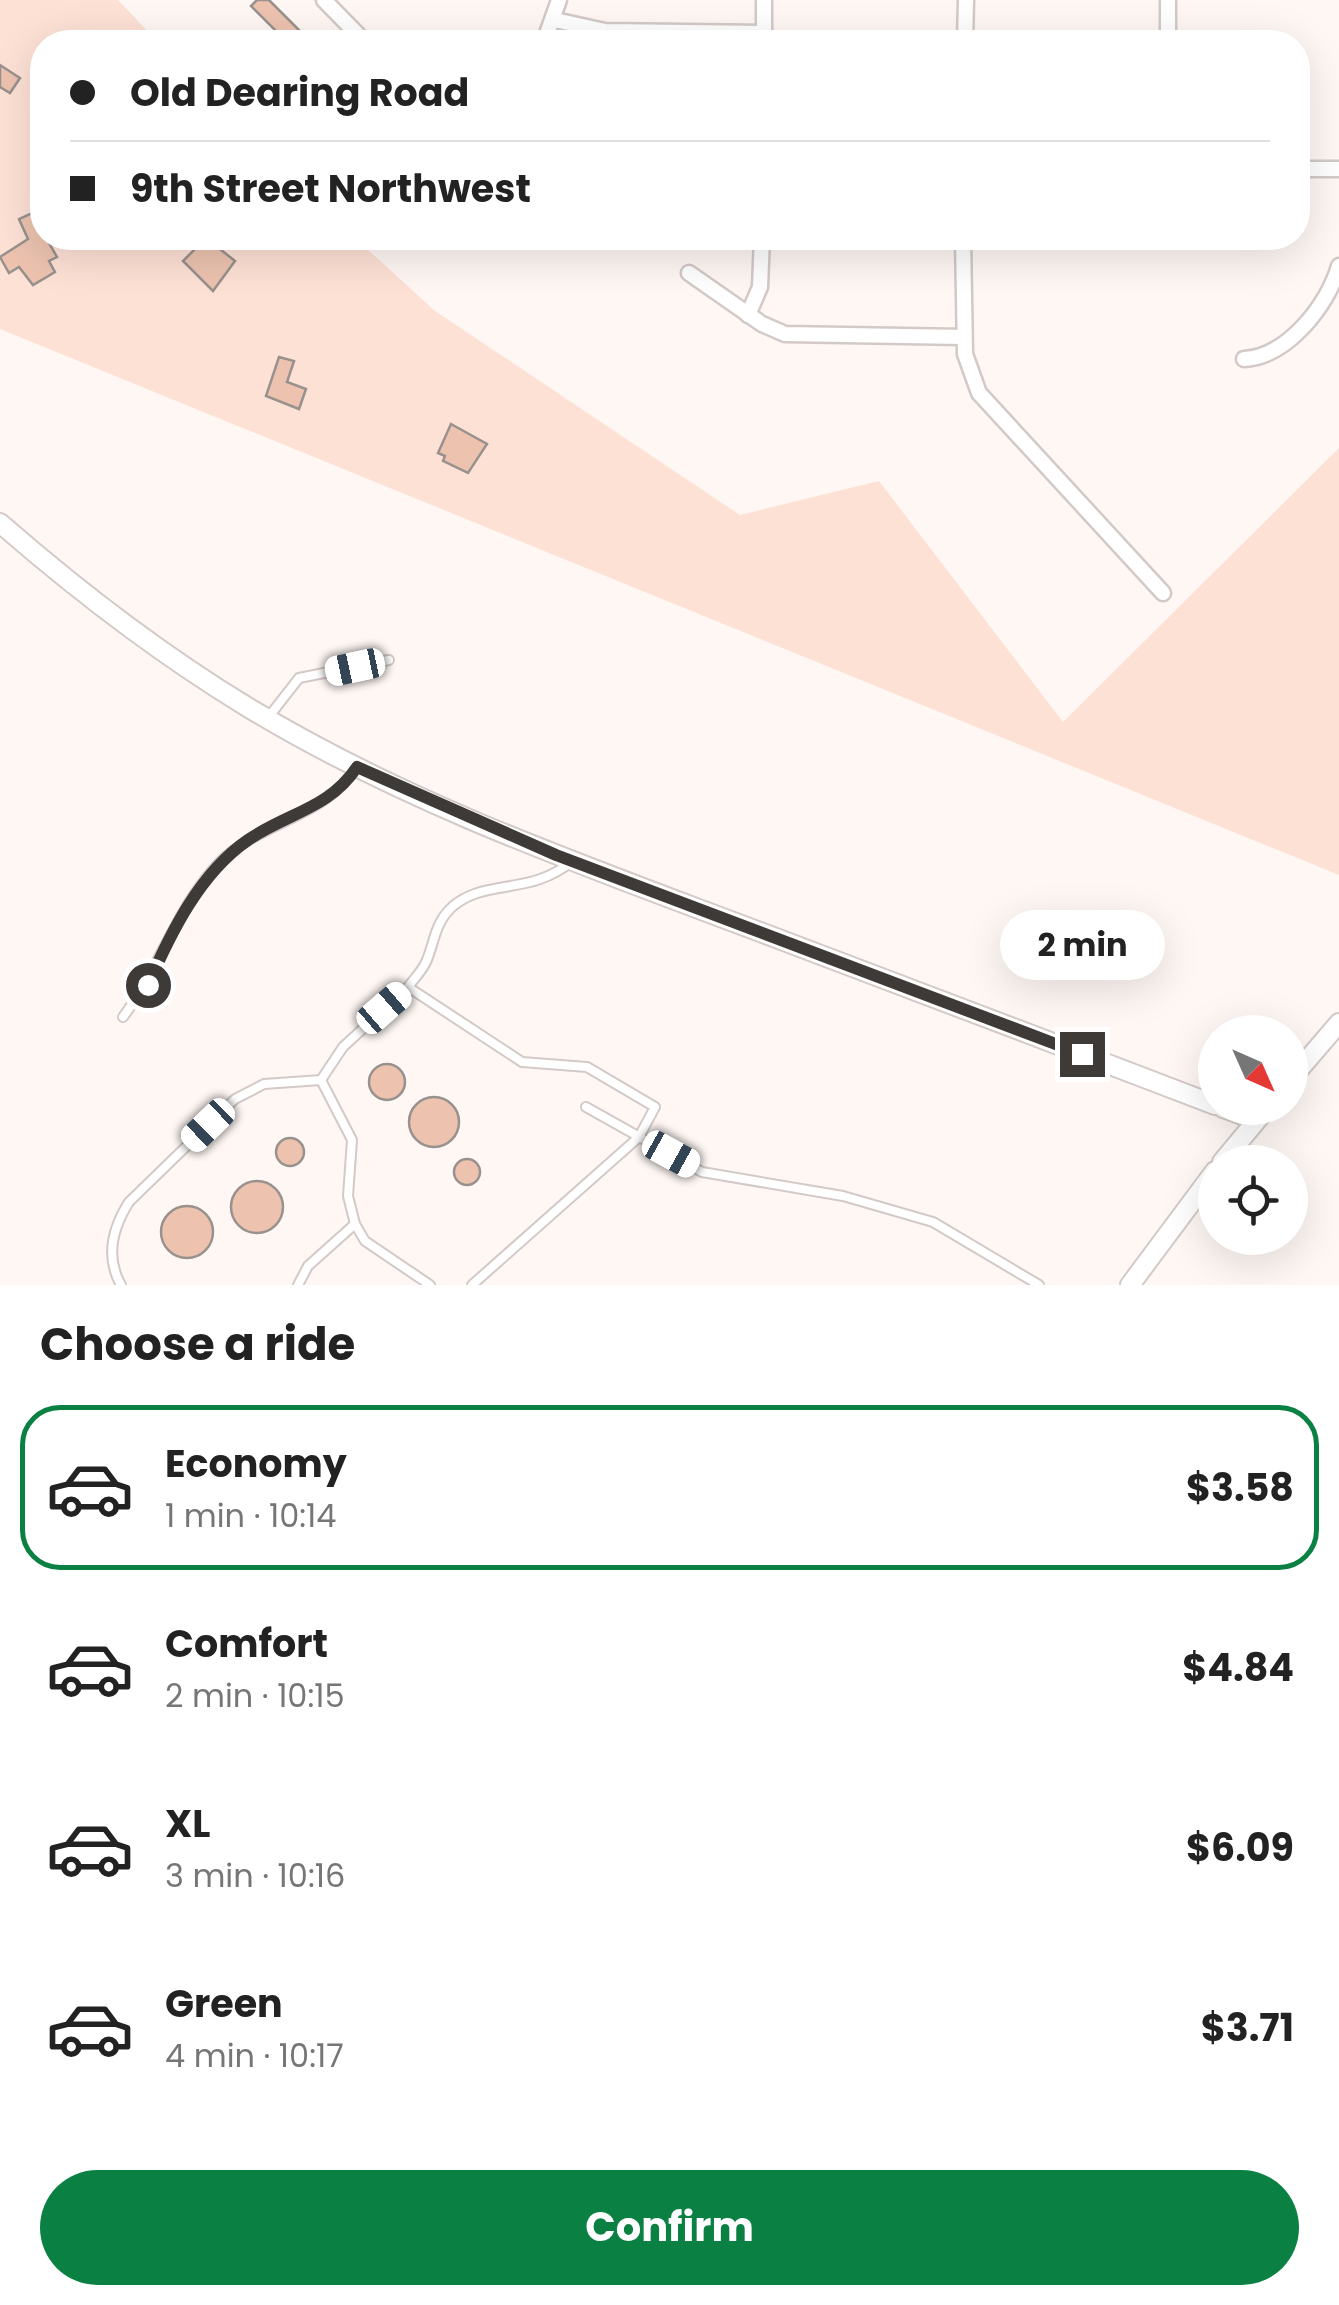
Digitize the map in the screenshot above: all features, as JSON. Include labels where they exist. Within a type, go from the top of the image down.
[{"type":"street","points":[[324,0],[353,30]]},
{"type":"street","points":[[550,30],[559,0]]},
{"type":"street","points":[[764,0],[764,30]]},
{"type":"street","points":[[965,30],[966,0]]},
{"type":"street","points":[[1168,0],[1168,30]]},
{"type":"street","points":[[555,20],[600,30]]},
{"type":"street","points":[[1310,169],[1339,169]]},
{"type":"street","points":[[748,314],[760,286],[762,250]]},
{"type":"street","points":[[963,250],[964,337],[973,380],[989,406],[1163,593]]},
{"type":"street","points":[[1244,360],[1268,354],[1286,341],[1321,304],[1339,266]]},
{"type":"street","points":[[689,273],[774,330],[796,335],[964,337]]},
{"type":"street","points":[[0,523],[134,631],[267,719],[357,767],[572,861],[1198,1098]]},
{"type":"street","points":[[1308,1059],[1339,1023]]},
{"type":"street","points":[[1236,1145],[1252,1125]]},
{"type":"street","points":[[1130,1285],[1198,1194]]},
{"type":"lane","points":[[267,719],[299,678],[390,660]]},
{"type":"lane","points":[[122,1017],[148,985],[189,906],[218,864],[250,838],[315,808],[357,767]]},
{"type":"lane","points":[[321,1080],[342,1047],[408,988],[426,963],[436,925],[452,908],[471,894],[551,879],[572,861]]},
{"type":"lane","points":[[408,988],[522,1062],[587,1067],[656,1107],[639,1136],[472,1285]]},
{"type":"lane","points":[[321,1080],[352,1140],[348,1196],[354,1224],[364,1241],[430,1285]]},
{"type":"lane","points":[[121,1285],[112,1270],[111,1250],[118,1219],[129,1202],[235,1100],[264,1084],[321,1080]]},
{"type":"lane","points":[[586,1107],[720,1177],[843,1196],[920,1217],[971,1240],[1039,1285]]},
{"type":"lane","points":[[298,1285],[308,1266],[354,1224]]},
{"type":"shaded area","points":[[0,0],[118,0],[147,30],[30,30],[30,250],[368,250],[435,311],[740,515],[879,481],[1063,722],[1339,448],[1339,875],[0,329]]},
{"type":"building","points":[[257,0],[269,0],[299,30],[275,30],[251,6]]},
{"type":"building","points":[[0,65],[20,78],[10,93],[0,87]]},
{"type":"building","points":[[30,214],[30,250],[53,250],[57,257],[49,261],[55,272],[33,285],[19,267],[9,273],[0,257],[28,239],[19,219]]},
{"type":"building","points":[[194,250],[221,250],[235,261],[213,291],[183,261]]},
{"type":"building","points":[[279,357],[294,361],[287,382],[306,389],[299,409],[266,396]]},
{"type":"building","points":[[451,424],[487,444],[468,473],[443,461],[445,456],[438,453]]},
{"type":"building","points":[[387,1064],[400,1069],[405,1082],[400,1095],[387,1100],[374,1095],[369,1082],[374,1069]]},
{"type":"building","points":[[434,1097],[452,1104],[459,1122],[452,1140],[434,1147],[416,1140],[409,1122],[416,1104]]},
{"type":"building","points":[[290,1138],[300,1142],[304,1152],[300,1162],[290,1166],[280,1162],[276,1152],[280,1142]]},
{"type":"building","points":[[467,1159],[476,1163],[480,1172],[476,1181],[467,1185],[458,1181],[454,1172],[458,1163]]},
{"type":"building","points":[[257,1181],[275,1189],[283,1207],[275,1225],[257,1233],[239,1225],[231,1207],[239,1189]]},
{"type":"building","points":[[187,1206],[206,1213],[213,1232],[206,1251],[187,1258],[168,1251],[161,1232],[168,1213]]},
{"type":"route","points":[[148,985],[189,906],[218,864],[250,838],[330,798],[357,767],[497,832],[1082,1054]]}]
